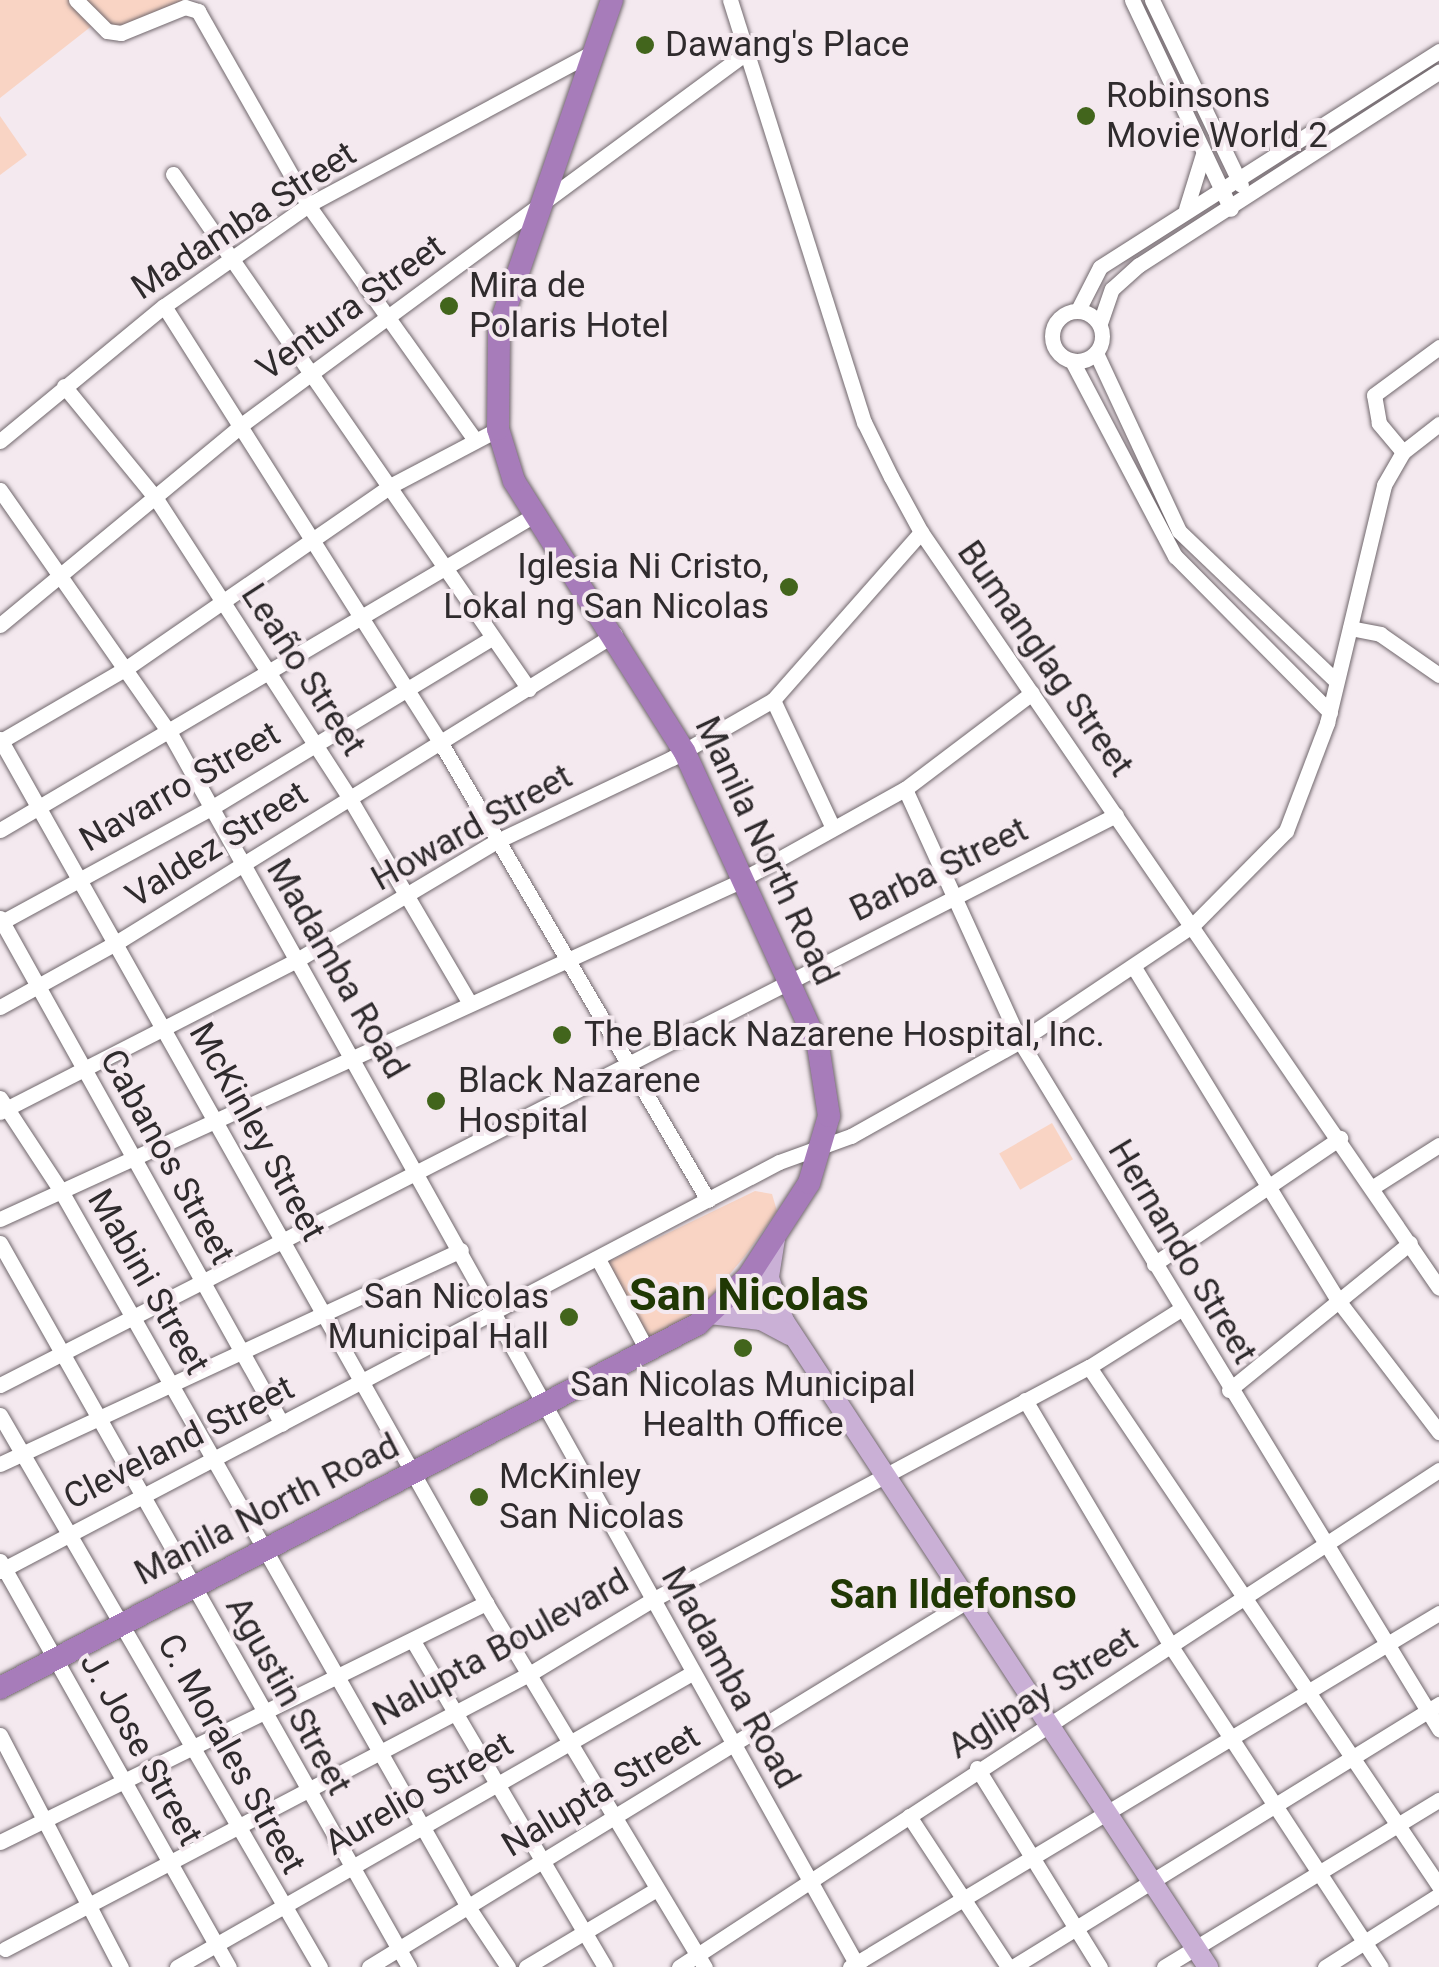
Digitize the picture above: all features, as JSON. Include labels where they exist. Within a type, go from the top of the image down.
[{"type":"highway","name":"Manila North Road","points":[[0,1688],[545,1408],[710,1314],[776,1239],[808,1183],[829,1116],[826,1072],[788,979],[746,878],[684,752],[615,634],[503,459],[498,430],[496,344],[612,0]]},
{"type":"main road","points":[[776,1239],[769,1278],[795,1339],[1043,1724],[1208,1967]]},
{"type":"main road","points":[[710,1314],[761,1320],[795,1339]]},
{"type":"street","points":[[76,0],[107,31],[121,33],[184,7],[198,11],[308,205],[474,440]]},
{"type":"street","name":"Bumanglag Street","points":[[730,0],[864,422],[922,532],[1439,1288]]},
{"type":"street","points":[[1132,0],[1231,209]]},
{"type":"street","points":[[1152,0],[1248,196]]},
{"type":"street","points":[[1330,712],[1175,556],[1072,361],[1061,356],[1051,334],[1061,316],[1078,310],[1100,268],[1186,209],[1439,50]]},
{"type":"street","name":"Madamba Street","points":[[0,441],[164,306],[308,205],[593,52]]},
{"type":"street","name":"Ventura Street","points":[[0,624],[244,423],[747,52]]},
{"type":"street","points":[[1336,681],[1179,532],[1096,354],[1100,323],[1112,288],[1126,275],[1439,72]]},
{"type":"street","points":[[1360,98],[1371,115]]},
{"type":"street","points":[[1223,150],[1265,159]]},
{"type":"street","points":[[1186,209],[1202,154]]},
{"type":"street","points":[[172,174],[392,485],[529,688]]},
{"type":"street","points":[[164,306],[244,423],[442,745],[563,959],[708,1200]]},
{"type":"street","points":[[1078,310],[1100,323]]},
{"type":"street","points":[[1403,452],[1379,423],[1374,394],[1439,347]]},
{"type":"street","points":[[1072,361],[1096,354]]},
{"type":"street","name":"Leaño Street","points":[[64,386],[155,497],[350,799],[469,1002]]},
{"type":"street","points":[[820,1149],[1020,1040],[1135,970],[1194,925],[1286,832],[1330,712],[1373,518],[1403,452],[1439,424]]},
{"type":"street","points":[[1,740],[128,667],[392,485],[498,430]]},
{"type":"street","name":"Madamba Road","points":[[0,490],[128,667],[171,735],[810,1879],[854,1966]]},
{"type":"street","points":[[0,830],[171,735],[363,618],[449,571],[536,514]]},
{"type":"street","name":"Howard Street","points":[[2,1106],[83,1070],[297,960],[495,842],[684,752],[773,700],[922,532]]},
{"type":"street","points":[[1350,628],[1380,634],[1439,675]]},
{"type":"street","name":"Valdez Street","points":[[0,1007],[118,941],[442,745],[615,634]]},
{"type":"street","name":"Navarro Street","points":[[1,921],[210,808],[492,638]]},
{"type":"street","points":[[0,1219],[746,878],[905,789],[1032,693]]},
{"type":"street","points":[[773,700],[833,828]]},
{"type":"street","name":"McKinley Street","points":[[1,740],[84,877],[486,1603],[701,1961]]},
{"type":"street","name":"Hernando Street","points":[[905,789],[1020,1040],[1323,1543],[1433,1707],[1439,1729]]},
{"type":"street","name":"Barba Street","points":[[0,1384],[624,1062],[1116,815]]},
{"type":"street","name":"Cabanos Street","points":[[1,921],[282,1424]]},
{"type":"street","points":[[1135,970],[1266,1189],[1340,1303],[1439,1432]]},
{"type":"street","name":"Mabini Street","points":[[2,1106],[61,1191],[340,1672],[468,1907],[508,1967]]},
{"type":"street","points":[[1154,1264],[1340,1138]]},
{"type":"street","points":[[1373,1187],[1439,1144]]},
{"type":"street","name":"Cleveland Street","points":[[2,1567],[708,1200],[820,1149]]},
{"type":"street","name":"Agustin Street","points":[[0,1243],[305,1790],[409,1967]]},
{"type":"street","points":[[1229,1390],[1410,1244]]},
{"type":"street","points":[[0,1464],[460,1250]]},
{"type":"street","points":[[598,1259],[648,1352]]},
{"type":"street","name":"Nalupta Boulevard","points":[[5,1950],[381,1748],[531,1673],[652,1600],[1090,1367],[1181,1309]]},
{"type":"street","points":[[1090,1367],[1439,1886]]},
{"type":"street","points":[[1025,1400],[1172,1648],[1381,1967]]},
{"type":"street","name":"C. Morales Street","points":[[0,1415],[320,1967]]},
{"type":"street","name":"Aglipay Street","points":[[679,1967],[701,1961],[810,1879],[976,1768],[1172,1648],[1323,1543],[1439,1470]]},
{"type":"street","name":"J. Jose Street","points":[[2,1567],[229,1967]]},
{"type":"street","name":"Nalupta Street","points":[[369,1967],[965,1602]]},
{"type":"street","points":[[0,1842],[260,1709],[413,1641],[486,1603]]},
{"type":"street","points":[[854,1966],[1104,1811],[1439,1613]]},
{"type":"street","points":[[413,1641],[605,1967]]},
{"type":"street","name":"Aurelio Street","points":[[177,1967],[692,1672]]},
{"type":"street","points":[[909,1816],[960,1901],[1010,1967],[1353,1760],[1433,1707]]},
{"type":"street","points":[[0,1735],[121,1967]]},
{"type":"street","points":[[976,1768],[1100,1967]]},
{"type":"street","points":[[1164,1967],[1439,1800]]},
{"type":"street","points":[[526,1967],[657,1889]]},
{"type":"street","points":[[1324,1967],[1439,1895]]},
{"type":"shaded area","points":[[0,0],[184,0],[140,29],[93,25],[0,98]]},
{"type":"shaded area","points":[[0,116],[27,155],[0,175]]},
{"type":"shaded area","points":[[1052,1123],[1073,1159],[1020,1190],[999,1154]]},
{"type":"shaded area","points":[[755,1191],[772,1194],[777,1211],[696,1314],[648,1342],[608,1262]]},
{"type":"place","name":"Dawang's Place","points":[[645,45]]},
{"type":"place","name":"Robinsons Movie World 2","points":[[1086,116]]},
{"type":"place","name":"Mira de Polaris Hotel","points":[[449,306]]},
{"type":"place","name":"Iglesia Ni Cristo, Lokal ng San Nicolas","points":[[789,587]]},
{"type":"place","name":"The Black Nazarene Hospital, Inc.","points":[[562,1035]]},
{"type":"place","name":"Black Nazarene Hospital","points":[[436,1101]]},
{"type":"place","name":"San Nicolas Municipal Hall","points":[[569,1317]]},
{"type":"place","name":"San Nicolas Municipal Health Office","points":[[743,1348]]},
{"type":"place","name":"McKinley San Nicolas","points":[[479,1497]]},
{"type":"district","name":"San Nicolas","points":[[749,1295]]},
{"type":"district","name":"San Ildefonso","points":[[953,1595]]}]
